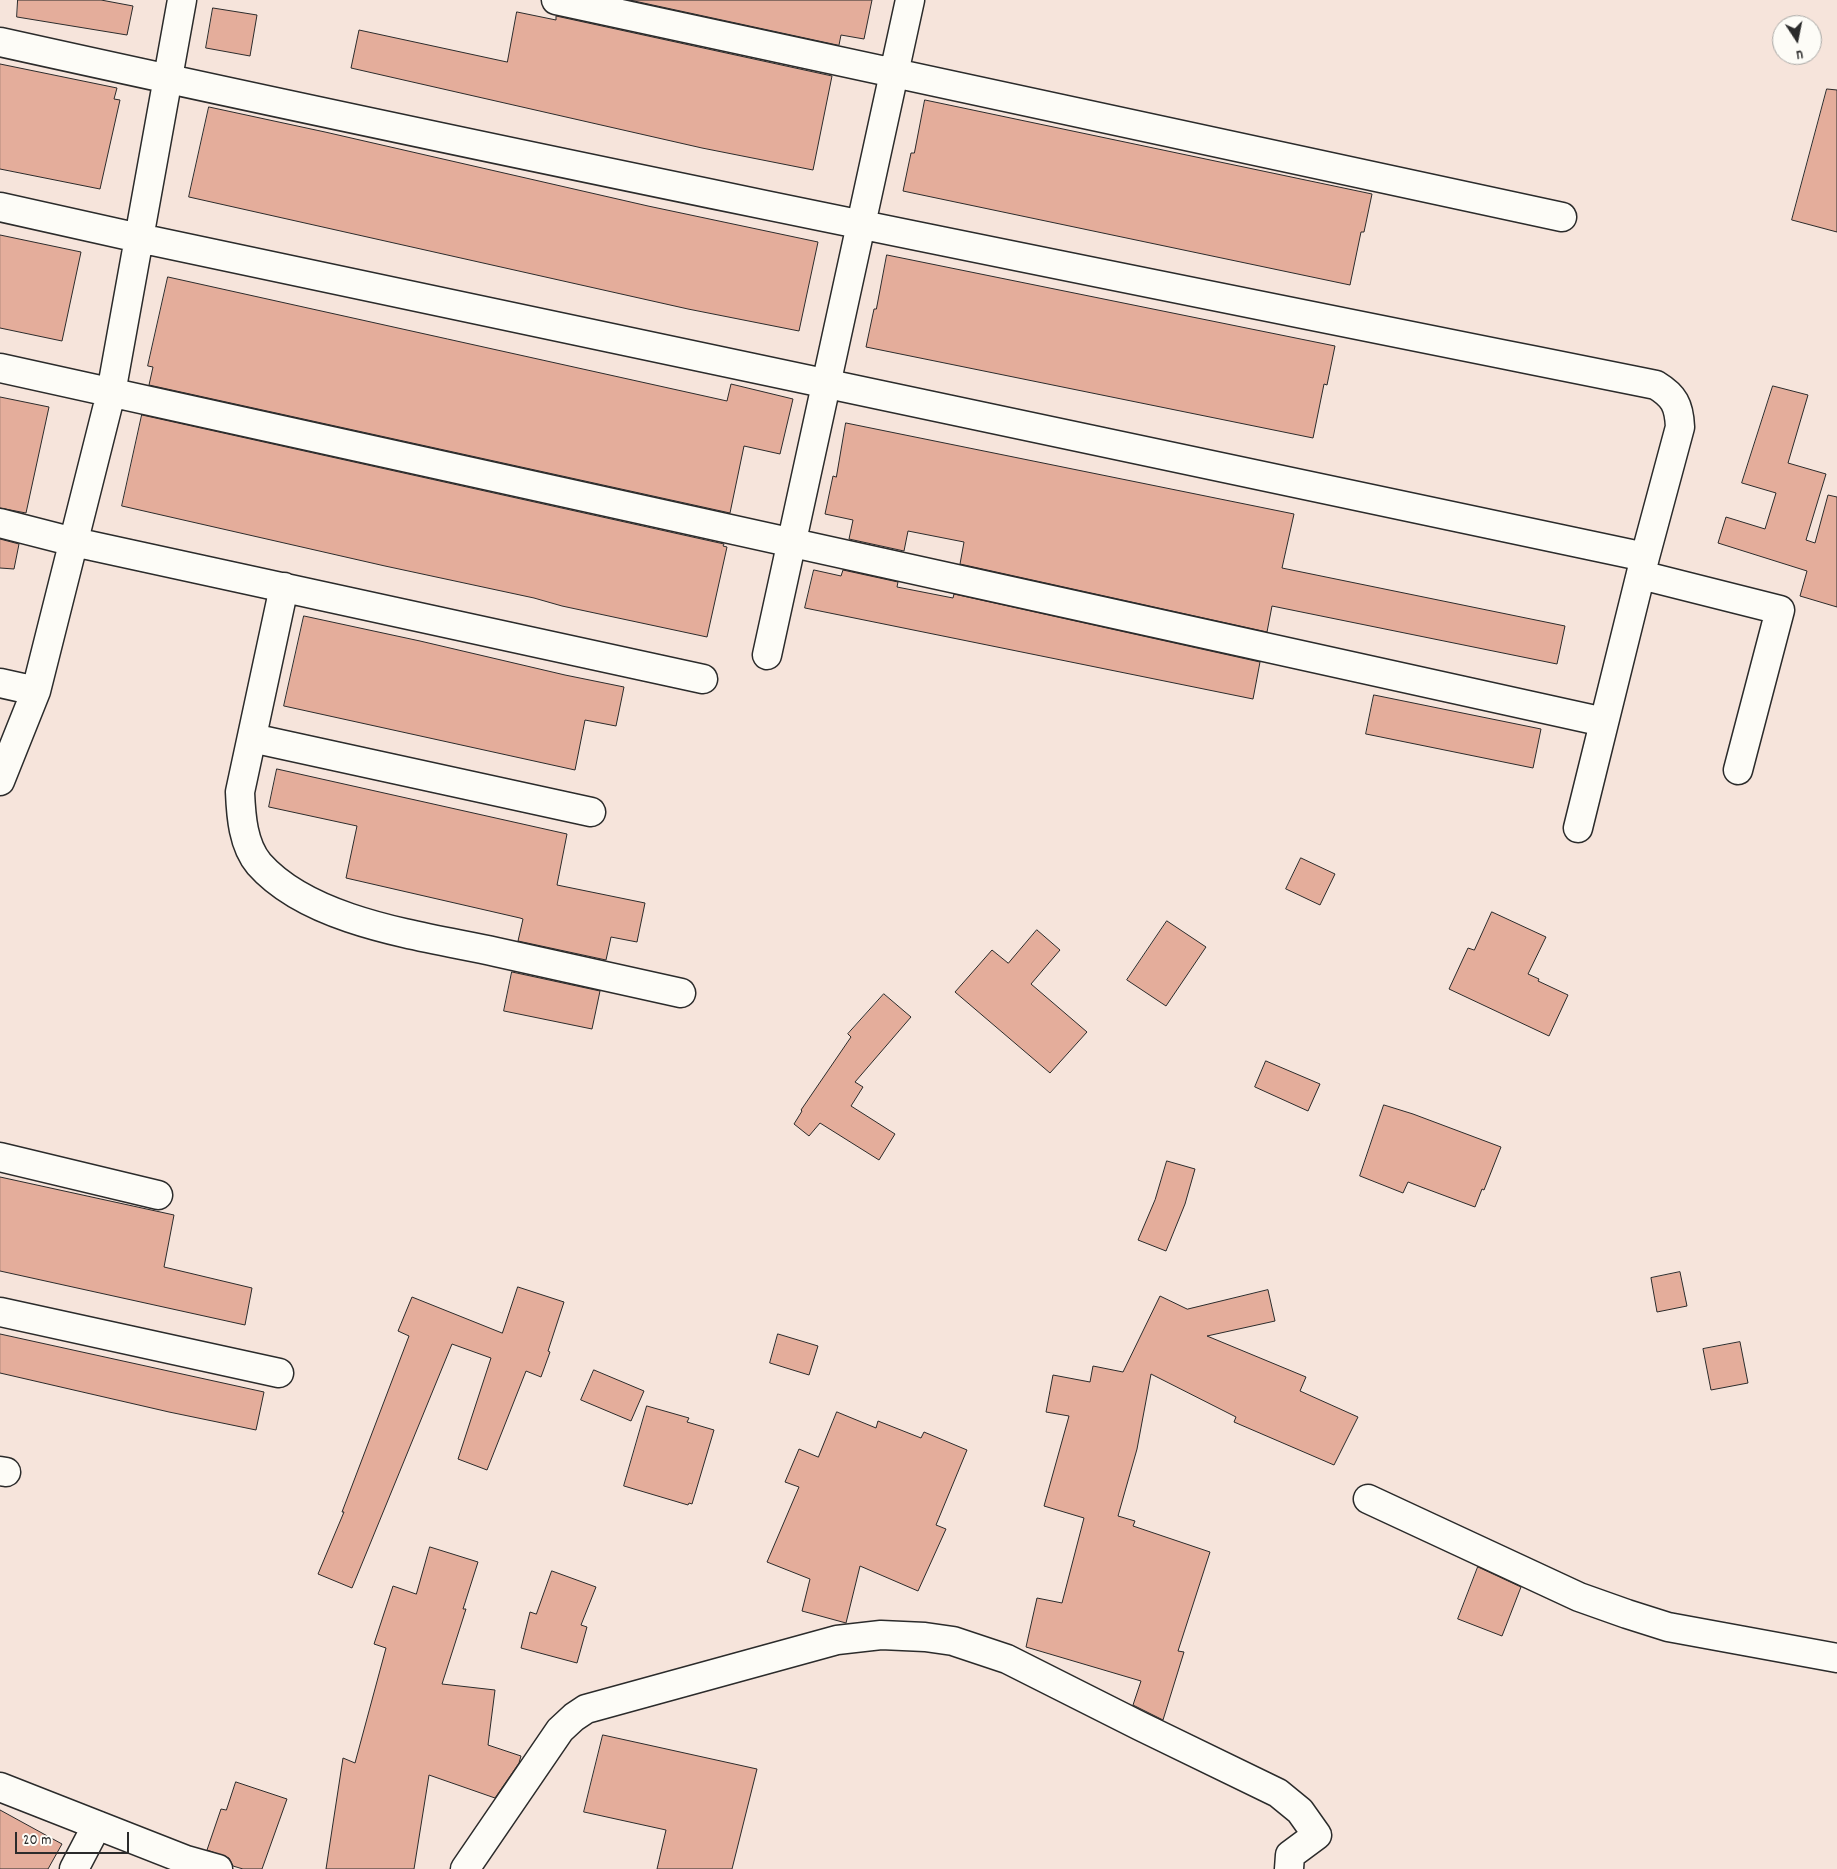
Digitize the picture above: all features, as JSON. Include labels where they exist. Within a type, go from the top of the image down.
[{"type":"street","points":[[0,781],[36,691],[111,393],[182,0]]},
{"type":"street","points":[[556,0],[1562,216]]},
{"type":"street","points":[[767,655],[910,0]]},
{"type":"street","points":[[0,42],[861,226],[1656,384],[1670,394],[1680,415],[1680,427],[1643,566],[1578,828]]},
{"type":"street","points":[[0,207],[827,384],[1643,566],[1780,610],[1738,770]]},
{"type":"street","points":[[0,368],[1604,722]]},
{"type":"street","points":[[0,524],[74,542],[703,680]]},
{"type":"street","points":[[284,587],[240,792],[241,818],[247,842],[258,863],[280,882],[311,902],[370,925],[681,993]]},
{"type":"street","points":[[0,683],[36,691]]},
{"type":"street","points":[[252,738],[591,812]]},
{"type":"street","points":[[0,1157],[158,1195]]},
{"type":"street","points":[[0,1312],[279,1373]]},
{"type":"street","points":[[1368,1499],[1579,1597],[1627,1614],[1668,1627],[1837,1658]]},
{"type":"street","points":[[465,1869],[560,1730],[586,1709],[838,1640],[881,1635],[925,1637],[953,1641],[1007,1659],[1278,1793],[1300,1811],[1317,1835],[1290,1855],[1289,1869]]},
{"type":"street","points":[[0,1787],[186,1860],[218,1869]]},
{"type":"street","points":[[74,1869],[96,1825]]},
{"type":"building","points":[[18,0],[101,0],[133,6],[127,35],[17,17]]},
{"type":"building","points":[[630,0],[872,0],[864,39],[841,35],[839,45]]},
{"type":"building","points":[[213,8],[257,15],[250,56],[206,48]]},
{"type":"building","points":[[517,12],[556,20],[556,16],[832,76],[813,170],[702,148],[351,68],[359,30],[507,62]]},
{"type":"building","points":[[0,64],[117,88],[114,99],[120,100],[100,189],[0,169]]},
{"type":"building","points":[[1827,89],[1837,90],[1837,232],[1792,220]]},
{"type":"building","points":[[925,100],[1372,194],[1364,232],[1361,232],[1350,285],[903,191],[911,153],[914,153]]},
{"type":"building","points":[[209,107],[648,206],[818,242],[799,331],[688,309],[189,197]]},
{"type":"building","points":[[0,235],[81,252],[62,341],[0,328]]},
{"type":"building","points":[[887,255],[1335,346],[1327,385],[1324,384],[1313,438],[866,347]]},
{"type":"building","points":[[168,277],[727,401],[731,384],[793,399],[780,454],[744,446],[730,513],[149,385],[153,367],[148,366]]},
{"type":"building","points":[[1773,386],[1808,395],[1788,463],[1826,474],[1806,540],[1815,543],[1828,495],[1837,497],[1837,607],[1800,596],[1807,571],[1718,543],[1726,517],[1765,529],[1776,493],[1742,483]]},
{"type":"building","points":[[0,397],[49,407],[26,513],[0,508]]},
{"type":"building","points":[[142,415],[724,544],[723,546],[727,547],[707,637],[122,506]]},
{"type":"building","points":[[846,423],[1294,514],[1282,568],[1565,626],[1557,664],[1272,606],[1267,632],[960,564],[964,542],[908,531],[904,551],[849,539],[853,520],[825,514],[833,476],[836,477]]},
{"type":"building","points":[[0,539],[19,544],[14,569],[0,568]]},
{"type":"building","points":[[814,570],[841,576],[843,570],[898,582],[897,587],[953,598],[954,594],[1260,662],[1253,699],[805,608]]},
{"type":"building","points":[[304,616],[624,687],[616,726],[585,720],[575,770],[284,706]]},
{"type":"building","points":[[1374,695],[1541,729],[1533,768],[1366,734]]},
{"type":"building","points":[[277,769],[567,834],[557,885],[645,903],[637,942],[611,937],[606,960],[518,941],[523,919],[346,878],[357,826],[269,807]]},
{"type":"building","points":[[1301,858],[1335,874],[1320,905],[1286,889]]},
{"type":"building","points":[[1492,912],[1546,937],[1528,974],[1539,979],[1538,981],[1568,995],[1549,1036],[1449,989],[1468,948],[1474,950]]},
{"type":"building","points":[[1167,921],[1206,947],[1166,1006],[1127,980]]},
{"type":"building","points":[[1037,930],[1060,950],[1031,984],[1087,1032],[1050,1073],[955,992],[992,950],[1008,963]]},
{"type":"building","points":[[512,972],[600,991],[592,1029],[504,1011]]},
{"type":"building","points":[[884,994],[911,1017],[855,1082],[863,1087],[851,1106],[895,1134],[879,1160],[820,1123],[809,1136],[794,1124],[801,1110],[851,1037],[848,1034]]},
{"type":"building","points":[[1266,1061],[1320,1084],[1308,1111],[1255,1087]]},
{"type":"building","points":[[1384,1105],[1501,1147],[1475,1207],[1408,1182],[1403,1193],[1360,1176]]},
{"type":"building","points":[[1167,1161],[1195,1169],[1185,1204],[1166,1251],[1138,1240],[1155,1200]]},
{"type":"building","points":[[0,1177],[174,1215],[164,1267],[252,1288],[245,1325],[0,1271]]},
{"type":"building","points":[[1680,1272],[1687,1306],[1657,1312],[1651,1278]]},
{"type":"building","points":[[518,1287],[564,1302],[541,1377],[526,1371],[487,1470],[458,1459],[491,1358],[452,1344],[352,1588],[318,1574],[344,1512],[342,1512],[409,1336],[398,1331],[412,1297],[502,1333]]},
{"type":"building","points":[[1268,1290],[1275,1321],[1207,1336],[1306,1377],[1300,1391],[1358,1417],[1334,1465],[1234,1422],[1236,1417],[1151,1374],[1137,1449],[1118,1516],[1135,1521],[1133,1526],[1210,1552],[1178,1651],[1184,1652],[1163,1720],[1133,1705],[1141,1681],[1026,1647],[1037,1598],[1062,1603],[1084,1518],[1044,1506],[1069,1416],[1046,1412],[1053,1375],[1090,1382],[1093,1366],[1123,1372],[1160,1296],[1187,1309]]},
{"type":"building","points":[[0,1334],[264,1392],[256,1430],[0,1373]]},
{"type":"building","points":[[778,1334],[818,1346],[809,1375],[770,1363]]},
{"type":"building","points":[[1740,1342],[1748,1383],[1711,1390],[1703,1349]]},
{"type":"building","points":[[594,1370],[644,1391],[631,1421],[581,1400]]},
{"type":"building","points":[[647,1406],[689,1418],[687,1422],[714,1430],[692,1504],[689,1503],[688,1505],[624,1486]]},
{"type":"building","points":[[837,1412],[876,1428],[878,1421],[921,1438],[924,1432],[967,1450],[936,1525],[946,1529],[918,1591],[860,1566],[846,1623],[802,1611],[810,1579],[767,1562],[799,1487],[785,1482],[799,1449],[818,1457]]},
{"type":"building","points":[[430,1547],[478,1562],[463,1609],[466,1609],[442,1684],[495,1690],[488,1745],[521,1756],[519,1763],[495,1798],[429,1775],[414,1869],[326,1869],[343,1758],[355,1763],[386,1648],[374,1644],[393,1586],[416,1594]]},
{"type":"building","points":[[1478,1567],[1521,1587],[1502,1636],[1458,1619]]},
{"type":"building","points":[[552,1571],[596,1587],[581,1625],[587,1627],[577,1663],[521,1648],[530,1612],[536,1614]]},
{"type":"building","points":[[603,1735],[757,1769],[732,1869],[657,1869],[666,1830],[584,1812]]},
{"type":"building","points":[[236,1782],[287,1799],[262,1869],[243,1869],[233,1866],[229,1858],[207,1850],[221,1809],[226,1810]]},
{"type":"building","points":[[0,1810],[62,1844],[48,1869],[0,1869]]}]
